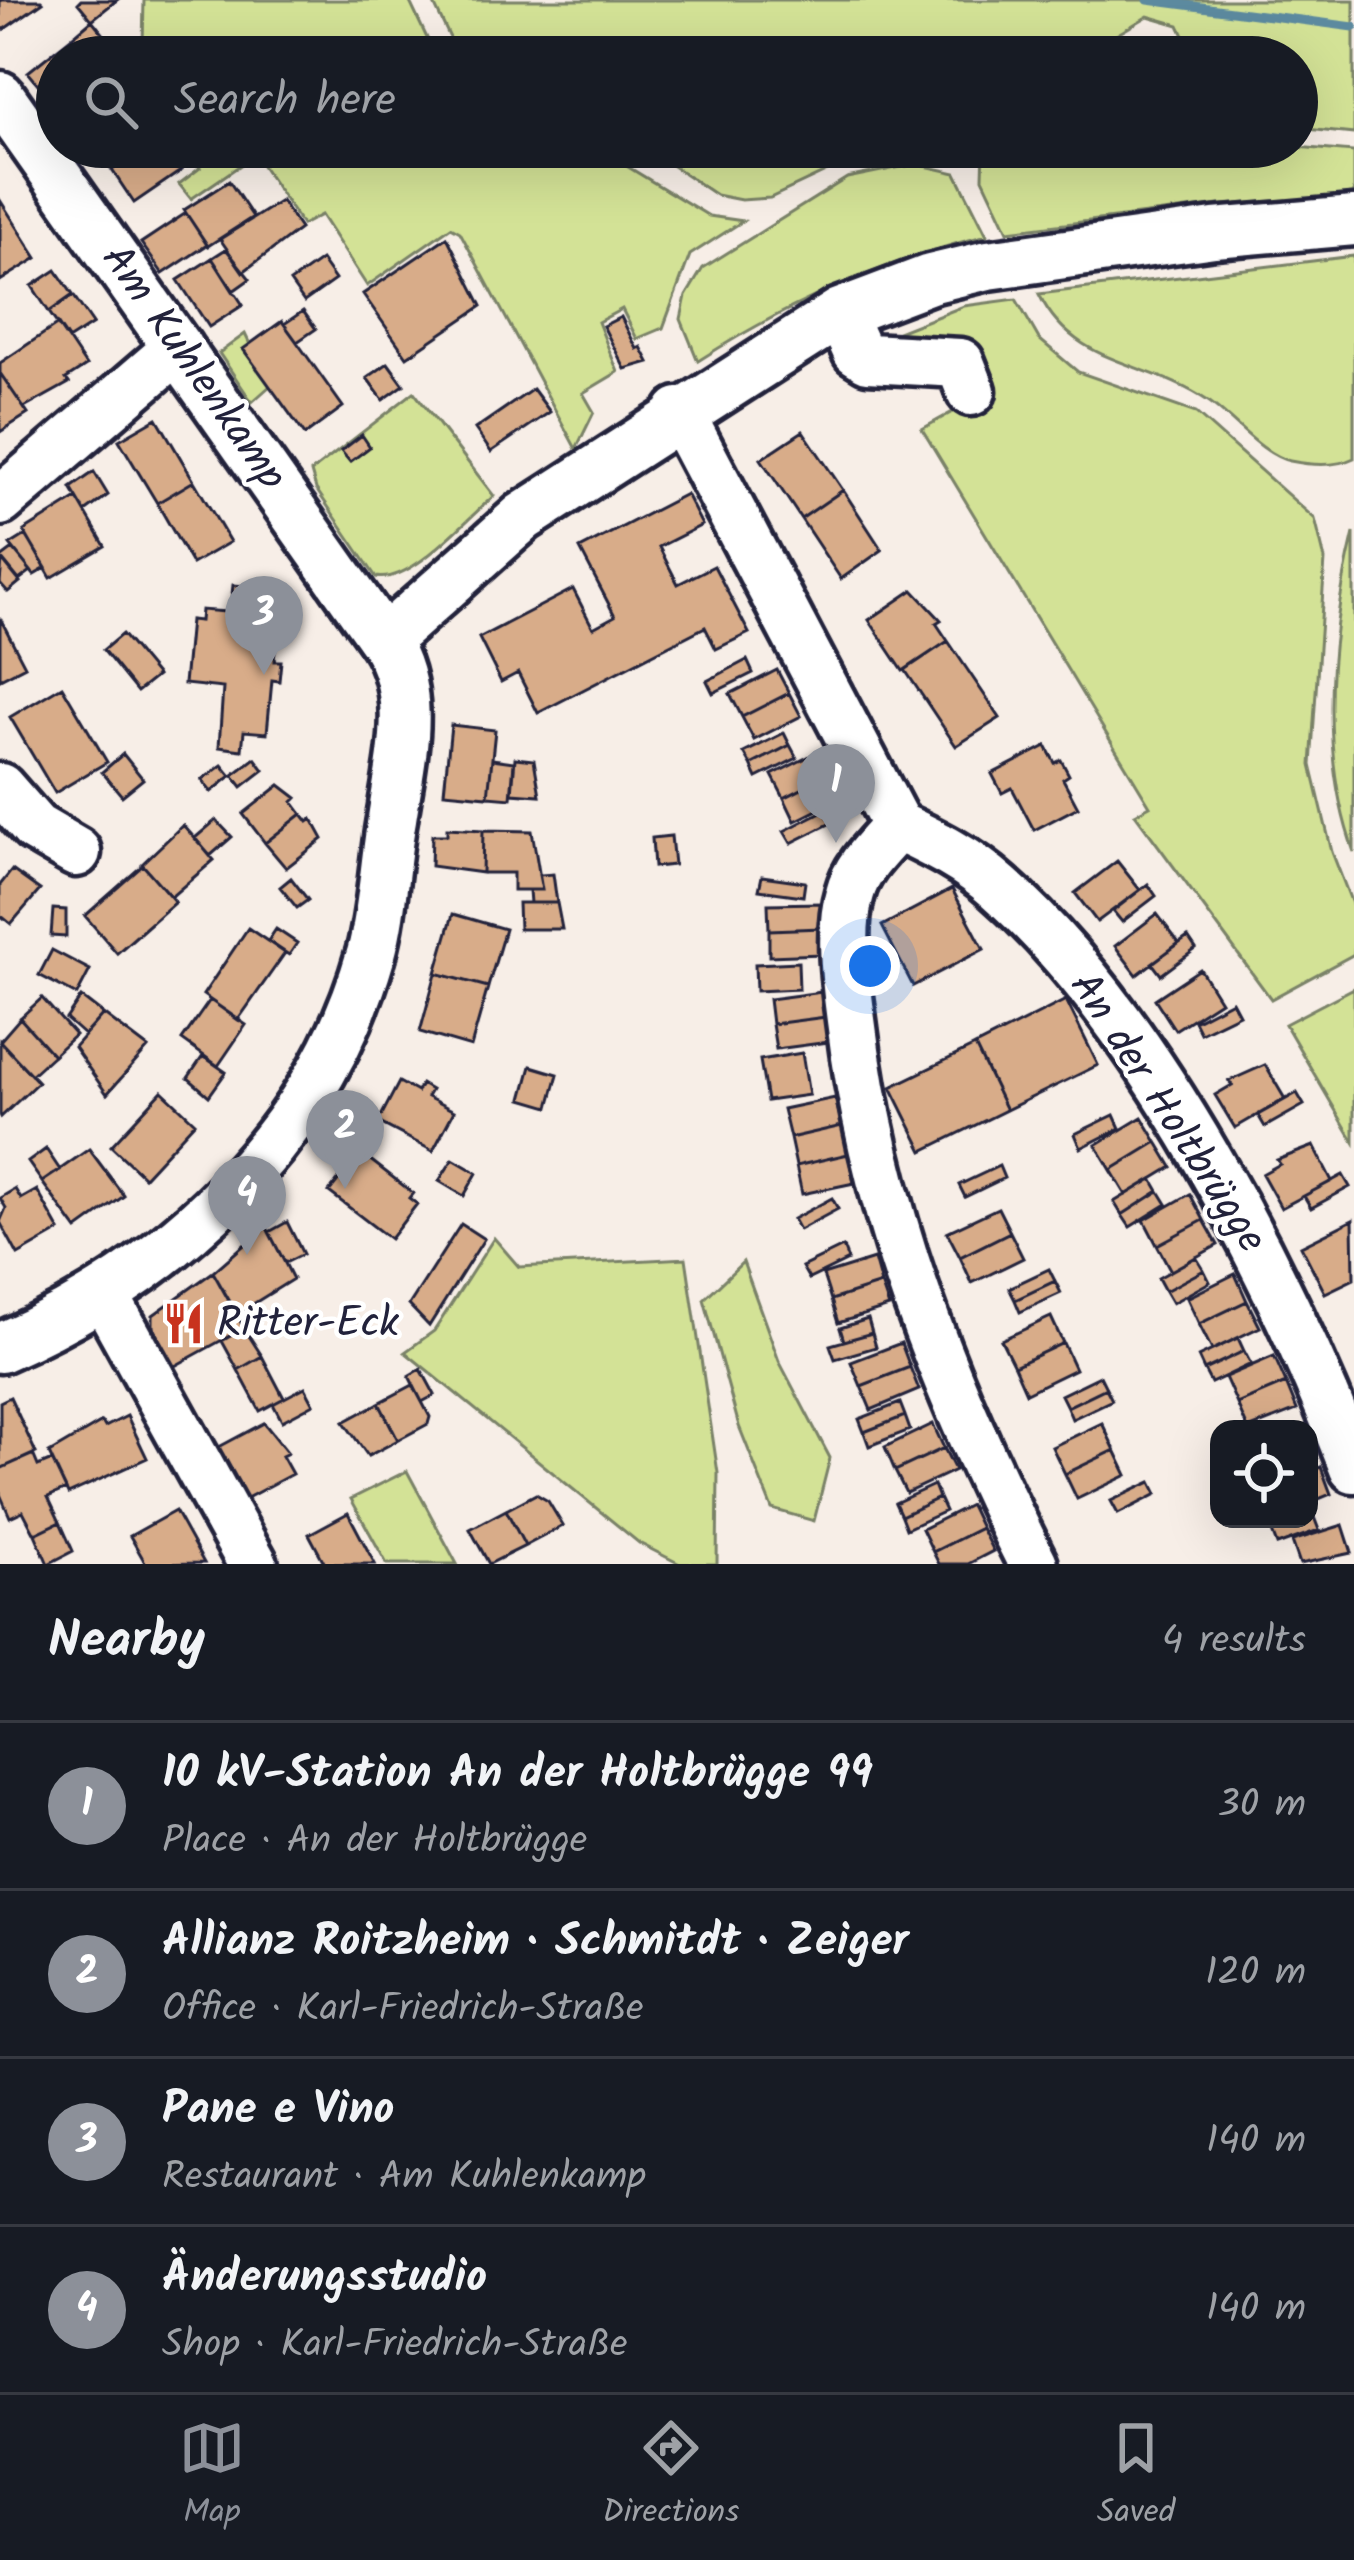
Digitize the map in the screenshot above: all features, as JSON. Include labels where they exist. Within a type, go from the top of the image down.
[{"type":"street","name":"Am Kuhlenkamp","points":[[0,97],[36,148]]},
{"type":"street","name":"Am Kuhlenkamp","points":[[0,1348],[104,1295],[165,1250],[263,1158],[316,1085],[347,1021],[372,950],[405,727],[403,675],[384,641],[50,168]]},
{"type":"street","points":[[384,641],[523,518],[679,412],[840,313],[929,279],[1009,262],[1354,221]]},
{"type":"street","points":[[840,313],[857,351],[868,358],[960,363],[970,391]]},
{"type":"street","points":[[0,501],[178,348]]},
{"type":"street","points":[[679,412],[897,826],[861,867],[848,895],[846,974],[857,1064],[886,1202],[930,1338],[1033,1564]]},
{"type":"street","points":[[0,788],[35,828],[76,852]]},
{"type":"street","name":"An der Holtbrügge","points":[[897,826],[944,848],[996,885],[1046,932],[1105,1008],[1198,1148],[1254,1246],[1354,1468]]},
{"type":"street","points":[[104,1295],[253,1564]]},
{"type":"green space","points":[[144,0],[409,0],[426,36],[143,36]]},
{"type":"green space","points":[[432,0],[1354,0],[1354,134],[1318,130],[1318,36],[1184,36],[1179,25],[1148,16],[1114,36],[449,36]]},
{"type":"green space","points":[[1318,149],[1354,152],[1354,196],[1220,205],[1008,231],[983,178],[983,168],[1318,168]]},
{"type":"green space","points":[[200,168],[236,168],[191,199],[179,184]]},
{"type":"green space","points":[[264,168],[630,168],[709,216],[743,221],[690,255],[663,328],[637,339],[622,309],[598,322],[618,372],[583,393],[594,412],[576,449],[460,232],[451,227],[367,286],[321,215],[302,225]]},
{"type":"green space","points":[[676,168],[834,168],[770,198],[741,200],[716,195]]},
{"type":"green space","points":[[896,168],[956,173],[987,235],[837,286],[698,361],[681,319],[686,296],[703,268],[847,178]]},
{"type":"green space","points":[[1354,256],[1354,458],[1331,464],[1279,457],[1208,401],[1092,349],[1054,318],[1039,294]]},
{"type":"green space","points":[[1016,299],[1039,339],[1078,372],[1196,413],[1315,519],[1325,560],[1311,765],[1332,852],[1354,909],[1354,954],[1271,999],[1135,814],[1150,806],[922,429],[983,395],[867,344],[964,306]]},
{"type":"green space","points":[[245,334],[270,386],[252,402],[219,353]]},
{"type":"green space","points":[[414,392],[494,496],[421,561],[390,577],[376,577],[316,489],[311,472]]},
{"type":"green space","points":[[1354,533],[1354,852],[1335,774],[1331,693],[1338,612]]},
{"type":"green space","points":[[1354,988],[1354,1142],[1285,1024]]},
{"type":"green space","points":[[494,1238],[519,1267],[686,1258],[718,1473],[717,1564],[680,1564],[639,1543],[405,1352],[434,1331]]},
{"type":"green space","points":[[743,1262],[779,1361],[830,1458],[814,1521],[772,1509],[739,1426],[704,1299]]},
{"type":"green space","points":[[407,1471],[457,1564],[387,1564],[351,1499]]},
{"type":"building","points":[[0,0],[41,0],[43,2],[0,32]]},
{"type":"building","points":[[117,0],[92,20],[78,3]]},
{"type":"building","points":[[92,20],[105,36],[73,36]]},
{"type":"building","points":[[181,168],[182,170],[134,203],[112,170]]},
{"type":"building","points":[[229,181],[253,217],[208,246],[184,210]]},
{"type":"building","points":[[0,200],[37,258],[0,281]]},
{"type":"building","points":[[281,201],[300,229],[243,272],[220,239]]},
{"type":"building","points":[[186,213],[207,245],[163,274],[141,243]]},
{"type":"building","points":[[447,237],[482,306],[407,357],[363,294]]},
{"type":"building","points":[[226,249],[250,279],[233,291],[212,258]]},
{"type":"building","points":[[212,258],[243,305],[209,327],[178,280]]},
{"type":"building","points":[[321,260],[335,280],[304,302],[290,282]]},
{"type":"building","points":[[56,270],[73,295],[49,312],[32,286]]},
{"type":"building","points":[[73,295],[93,324],[68,340],[49,312]]},
{"type":"building","points":[[303,311],[316,329],[297,342],[284,324]]},
{"type":"building","points":[[621,317],[649,362],[625,369],[603,326]]},
{"type":"building","points":[[282,321],[343,407],[305,435],[243,349]]},
{"type":"building","points":[[58,324],[86,366],[66,379],[69,383],[24,408],[0,373],[0,363]]},
{"type":"building","points":[[388,363],[404,385],[383,400],[367,378]]},
{"type":"building","points":[[0,373],[28,414],[0,432]]},
{"type":"building","points":[[533,389],[550,412],[491,452],[475,429]]},
{"type":"building","points":[[157,418],[194,481],[157,503],[119,440]]},
{"type":"building","points":[[803,431],[843,490],[801,519],[761,459]]},
{"type":"building","points":[[362,435],[370,447],[350,462],[341,451]]},
{"type":"building","points":[[94,472],[108,495],[85,512],[71,488]]},
{"type":"building","points":[[194,481],[230,542],[192,564],[157,503]]},
{"type":"building","points":[[843,490],[882,550],[841,579],[801,519]]},
{"type":"building","points":[[686,494],[702,525],[659,547],[678,584],[714,566],[749,633],[716,649],[705,627],[538,713],[518,673],[501,682],[479,638],[573,589],[593,628],[615,616],[580,549]]},
{"type":"building","points":[[77,498],[105,546],[51,578],[24,531]]},
{"type":"building","points":[[26,535],[46,568],[34,575],[10,545]]},
{"type":"building","points":[[13,549],[31,571],[19,580],[1,558]]},
{"type":"building","points":[[2,560],[20,582],[8,592],[0,583]]},
{"type":"building","points":[[233,585],[280,589],[274,661],[281,661],[279,681],[272,680],[267,733],[244,731],[242,750],[219,747],[223,688],[184,684],[190,620],[200,621],[201,610],[226,612],[229,623]]},
{"type":"building","points":[[913,590],[941,620],[936,623],[948,641],[903,671],[869,620]]},
{"type":"building","points":[[0,618],[25,666],[0,679]]},
{"type":"building","points":[[122,634],[157,676],[137,692],[103,650]]},
{"type":"building","points":[[948,641],[1000,718],[956,746],[905,670]]},
{"type":"building","points":[[747,660],[753,673],[713,693],[707,681]]},
{"type":"building","points":[[777,670],[789,693],[742,717],[730,694]]},
{"type":"building","points":[[62,686],[107,762],[55,793],[10,717]]},
{"type":"building","points":[[789,693],[801,716],[754,740],[742,717]]},
{"type":"building","points":[[451,725],[495,730],[488,796],[444,792]]},
{"type":"building","points":[[784,733],[790,745],[751,765],[744,753]]},
{"type":"building","points":[[790,745],[797,758],[757,778],[751,765]]},
{"type":"building","points":[[1046,746],[1069,775],[1063,779],[1078,807],[1034,830],[1012,788],[1002,793],[992,774]]},
{"type":"building","points":[[820,751],[831,774],[784,798],[772,775]]},
{"type":"building","points":[[123,754],[143,779],[122,796],[102,772]]},
{"type":"building","points":[[255,758],[264,770],[242,787],[233,775]]},
{"type":"building","points":[[515,758],[534,760],[540,795],[512,793]]},
{"type":"building","points":[[492,759],[514,762],[511,798],[488,796]]},
{"type":"building","points":[[222,765],[231,776],[211,792],[202,780]]},
{"type":"building","points":[[831,774],[843,797],[795,821],[784,798]]},
{"type":"building","points":[[280,785],[297,798],[293,802],[302,814],[265,843],[243,814]]},
{"type":"building","points":[[825,810],[831,823],[791,843],[784,831]]},
{"type":"building","points":[[302,814],[308,822],[312,819],[323,839],[286,868],[265,843]]},
{"type":"building","points":[[216,820],[232,837],[210,856],[195,838]]},
{"type":"building","points":[[183,825],[214,860],[171,897],[142,864]]},
{"type":"building","points":[[447,828],[483,830],[482,873],[431,866],[432,835],[447,835]]},
{"type":"building","points":[[483,830],[532,831],[542,890],[513,890],[513,873],[482,873]]},
{"type":"building","points":[[671,836],[674,865],[654,867],[652,838]]},
{"type":"building","points":[[1117,861],[1140,890],[1097,922],[1075,893]]},
{"type":"building","points":[[143,865],[175,902],[117,953],[85,916]]},
{"type":"building","points":[[12,870],[40,890],[11,924],[0,915],[0,885]]},
{"type":"building","points":[[553,874],[557,903],[530,903],[529,890],[542,890],[539,875]]},
{"type":"building","points":[[762,876],[805,882],[803,896],[759,890]]},
{"type":"building","points":[[291,878],[308,900],[297,908],[280,887]]},
{"type":"building","points":[[1148,884],[1156,896],[1122,922],[1113,911]]},
{"type":"building","points":[[952,889],[984,949],[913,986],[882,926]]},
{"type":"building","points":[[518,903],[557,903],[562,929],[519,929]]},
{"type":"building","points":[[821,903],[822,928],[769,930],[768,904]]},
{"type":"building","points":[[53,909],[66,910],[66,937],[51,936]]},
{"type":"building","points":[[453,914],[505,929],[488,987],[436,973]]},
{"type":"building","points":[[1157,914],[1179,943],[1137,975],[1115,946]]},
{"type":"building","points":[[248,928],[285,953],[238,1020],[203,995]]},
{"type":"building","points":[[822,928],[822,954],[769,956],[769,930]]},
{"type":"building","points":[[276,929],[297,943],[289,955],[268,941]]},
{"type":"building","points":[[1188,937],[1196,949],[1161,975],[1152,963]]},
{"type":"building","points":[[52,950],[90,970],[77,995],[39,975]]},
{"type":"building","points":[[798,962],[799,989],[756,991],[755,964]]},
{"type":"building","points":[[1200,969],[1220,1001],[1175,1030],[1155,999]]},
{"type":"building","points":[[436,973],[488,987],[471,1047],[420,1032]]},
{"type":"building","points":[[822,992],[826,1017],[772,1024],[769,999]]},
{"type":"building","points":[[81,997],[103,1014],[84,1035],[66,1019]]},
{"type":"building","points":[[42,998],[75,1035],[53,1055],[20,1018]]},
{"type":"building","points":[[210,1000],[246,1025],[218,1066],[182,1040]]},
{"type":"building","points":[[1066,1000],[1098,1065],[1006,1110],[975,1046]]},
{"type":"building","points":[[1232,1001],[1239,1014],[1200,1033],[1194,1021]]},
{"type":"building","points":[[103,1014],[148,1048],[107,1094],[74,1047]]},
{"type":"building","points":[[826,1017],[829,1042],[776,1049],[772,1024]]},
{"type":"building","points":[[20,1018],[53,1055],[31,1075],[0,1041]]},
{"type":"building","points":[[0,1041],[38,1082],[1,1117],[0,1115]]},
{"type":"building","points":[[975,1046],[1006,1110],[923,1151],[891,1087]]},
{"type":"building","points":[[802,1053],[809,1095],[767,1101],[760,1060]]},
{"type":"building","points":[[203,1056],[226,1072],[209,1096],[188,1078]]},
{"type":"building","points":[[1265,1065],[1285,1099],[1235,1128],[1215,1095],[1232,1085],[1229,1081]]},
{"type":"building","points":[[531,1066],[558,1074],[549,1107],[522,1099]]},
{"type":"building","points":[[399,1082],[417,1092],[421,1084],[431,1090],[427,1097],[454,1111],[433,1151],[378,1122]]},
{"type":"building","points":[[162,1091],[195,1122],[144,1177],[111,1146]]},
{"type":"building","points":[[1297,1093],[1304,1105],[1265,1127],[1258,1115]]},
{"type":"building","points":[[835,1098],[842,1126],[790,1138],[783,1109]]},
{"type":"building","points":[[1114,1115],[1120,1128],[1081,1148],[1075,1134]]},
{"type":"building","points":[[1142,1117],[1157,1142],[1111,1170],[1096,1145]]},
{"type":"building","points":[[842,1126],[848,1154],[796,1166],[790,1138]]},
{"type":"building","points":[[1157,1142],[1172,1167],[1126,1195],[1111,1170]]},
{"type":"building","points":[[1314,1146],[1332,1181],[1281,1208],[1262,1174],[1280,1164],[1277,1160]]},
{"type":"building","points":[[46,1149],[60,1170],[42,1182],[28,1162]]},
{"type":"building","points":[[89,1149],[124,1196],[77,1230],[42,1182]]},
{"type":"building","points":[[360,1152],[413,1193],[409,1198],[417,1204],[390,1239],[329,1192]]},
{"type":"building","points":[[848,1154],[854,1183],[802,1194],[796,1166]]},
{"type":"building","points":[[453,1159],[477,1173],[464,1196],[439,1181]]},
{"type":"building","points":[[999,1166],[1004,1178],[965,1197],[959,1185]]},
{"type":"building","points":[[1343,1175],[1350,1187],[1311,1208],[1304,1196]]},
{"type":"building","points":[[1152,1179],[1159,1191],[1122,1215],[1114,1202]]},
{"type":"building","points":[[15,1189],[21,1199],[37,1190],[60,1231],[18,1255],[0,1222],[6,1208],[0,1198]]},
{"type":"building","points":[[1159,1191],[1167,1204],[1130,1227],[1122,1215]]},
{"type":"building","points":[[1190,1194],[1204,1220],[1157,1245],[1144,1220]]},
{"type":"building","points":[[832,1198],[838,1209],[799,1230],[793,1219]]},
{"type":"building","points":[[998,1208],[1010,1232],[960,1257],[947,1232]]},
{"type":"building","points":[[1204,1220],[1218,1245],[1171,1271],[1157,1245]]},
{"type":"building","points":[[1353,1220],[1354,1279],[1325,1293],[1301,1246]]},
{"type":"building","points":[[287,1222],[303,1254],[285,1263],[269,1232]]},
{"type":"building","points":[[461,1224],[484,1239],[429,1326],[409,1305]]},
{"type":"building","points":[[266,1226],[293,1279],[237,1314],[213,1272]]},
{"type":"building","points":[[1010,1232],[1023,1258],[972,1283],[960,1257]]},
{"type":"building","points":[[843,1247],[848,1260],[809,1279],[802,1267]]},
{"type":"building","points":[[1196,1257],[1204,1270],[1165,1291],[1158,1278]]},
{"type":"building","points":[[874,1259],[881,1284],[831,1300],[823,1275]]},
{"type":"building","points":[[1049,1269],[1055,1281],[1015,1300],[1009,1288]]},
{"type":"building","points":[[1204,1270],[1210,1282],[1172,1303],[1165,1291]]},
{"type":"building","points":[[213,1272],[244,1328],[173,1367],[153,1328],[153,1315]]},
{"type":"building","points":[[1235,1274],[1247,1301],[1199,1324],[1187,1298]]},
{"type":"building","points":[[1055,1281],[1061,1293],[1020,1312],[1015,1300]]},
{"type":"building","points":[[881,1284],[889,1307],[838,1323],[831,1300]]},
{"type":"building","points":[[1247,1301],[1260,1327],[1212,1350],[1199,1324]]},
{"type":"building","points":[[1051,1317],[1063,1343],[1014,1366],[1001,1340]]},
{"type":"building","points":[[868,1319],[872,1333],[844,1341],[840,1328]]},
{"type":"building","points":[[244,1328],[262,1356],[238,1370],[222,1341]]},
{"type":"building","points":[[872,1333],[876,1347],[835,1359],[830,1345]]},
{"type":"building","points":[[1238,1338],[1244,1351],[1204,1370],[1198,1357]]},
{"type":"building","points":[[901,1343],[910,1367],[861,1386],[851,1362]]},
{"type":"building","points":[[1063,1343],[1075,1369],[1026,1393],[1014,1366]]},
{"type":"building","points":[[1244,1351],[1251,1364],[1211,1383],[1204,1370]]},
{"type":"building","points":[[262,1356],[284,1398],[260,1411],[238,1370]]},
{"type":"building","points":[[1274,1356],[1286,1383],[1237,1404],[1225,1377]]},
{"type":"building","points":[[910,1367],[919,1390],[871,1410],[861,1386]]},
{"type":"building","points":[[421,1369],[435,1395],[422,1402],[409,1376]]},
{"type":"building","points":[[1100,1376],[1106,1388],[1067,1407],[1061,1395]]},
{"type":"building","points":[[1286,1383],[1297,1410],[1271,1420],[1244,1420],[1237,1404]]},
{"type":"building","points":[[413,1385],[430,1417],[428,1424],[398,1440],[379,1403]]},
{"type":"building","points":[[305,1387],[314,1404],[282,1421],[273,1404]]},
{"type":"building","points":[[1106,1388],[1112,1400],[1072,1419],[1067,1407]]},
{"type":"building","points":[[10,1397],[36,1453],[0,1469],[0,1402]]},
{"type":"building","points":[[379,1403],[398,1440],[368,1456],[344,1422]]},
{"type":"building","points":[[900,1403],[905,1416],[864,1432],[859,1419]]},
{"type":"building","points":[[127,1416],[147,1458],[68,1494],[49,1453],[102,1422],[105,1427]]},
{"type":"building","points":[[905,1416],[910,1430],[869,1446],[864,1432]]},
{"type":"building","points":[[264,1423],[288,1453],[282,1456],[292,1474],[245,1499],[217,1448]]},
{"type":"building","points":[[1102,1423],[1115,1450],[1065,1474],[1052,1447]]},
{"type":"building","points":[[933,1424],[944,1448],[895,1471],[885,1447]]},
{"type":"building","points":[[944,1448],[955,1470],[906,1493],[895,1471]]},
{"type":"building","points":[[1115,1450],[1127,1475],[1077,1499],[1065,1474]]},
{"type":"building","points":[[33,1454],[38,1466],[52,1460],[66,1489],[48,1497],[60,1522],[35,1534],[23,1511],[10,1517],[0,1494],[0,1469]]},
{"type":"building","points":[[1318,1468],[1331,1494],[1318,1499]]},
{"type":"building","points":[[1151,1482],[1157,1494],[1118,1514],[1111,1501]]},
{"type":"building","points":[[934,1485],[939,1498],[901,1516],[895,1503]]},
{"type":"building","points":[[536,1494],[548,1501],[563,1526],[525,1546],[506,1510]]},
{"type":"building","points":[[939,1498],[945,1511],[906,1529],[901,1516]]},
{"type":"building","points":[[970,1505],[981,1528],[933,1552],[922,1529]]},
{"type":"building","points":[[506,1510],[525,1546],[489,1564],[470,1529]]},
{"type":"building","points":[[175,1511],[204,1563],[146,1564],[130,1536]]},
{"type":"building","points":[[348,1513],[375,1564],[325,1564],[309,1534]]},
{"type":"building","points":[[60,1522],[73,1551],[48,1564],[35,1534]]},
{"type":"building","points":[[1343,1525],[1352,1553],[1300,1564],[1292,1541]]},
{"type":"building","points":[[981,1528],[993,1551],[968,1564],[939,1564],[933,1552]]},
{"type":"building","points":[[1283,1528],[1319,1530],[1277,1545],[1272,1532]]},
{"type":"waterway","points":[[1148,0],[1354,27]]},
{"type":"place","name":"Pane e Vino","points":[[264,675]]},
{"type":"place","name":"10 kV-Station An der Holtbrügge 99","points":[[836,843]]},
{"type":"place","name":"Allianz Roitzheim · Schmitdt · Zeiger","points":[[345,1189]]},
{"type":"place","name":"Änderungsstudio","points":[[247,1255]]},
{"type":"place","name":"Ritter-Eck","points":[[183,1324]]}]
